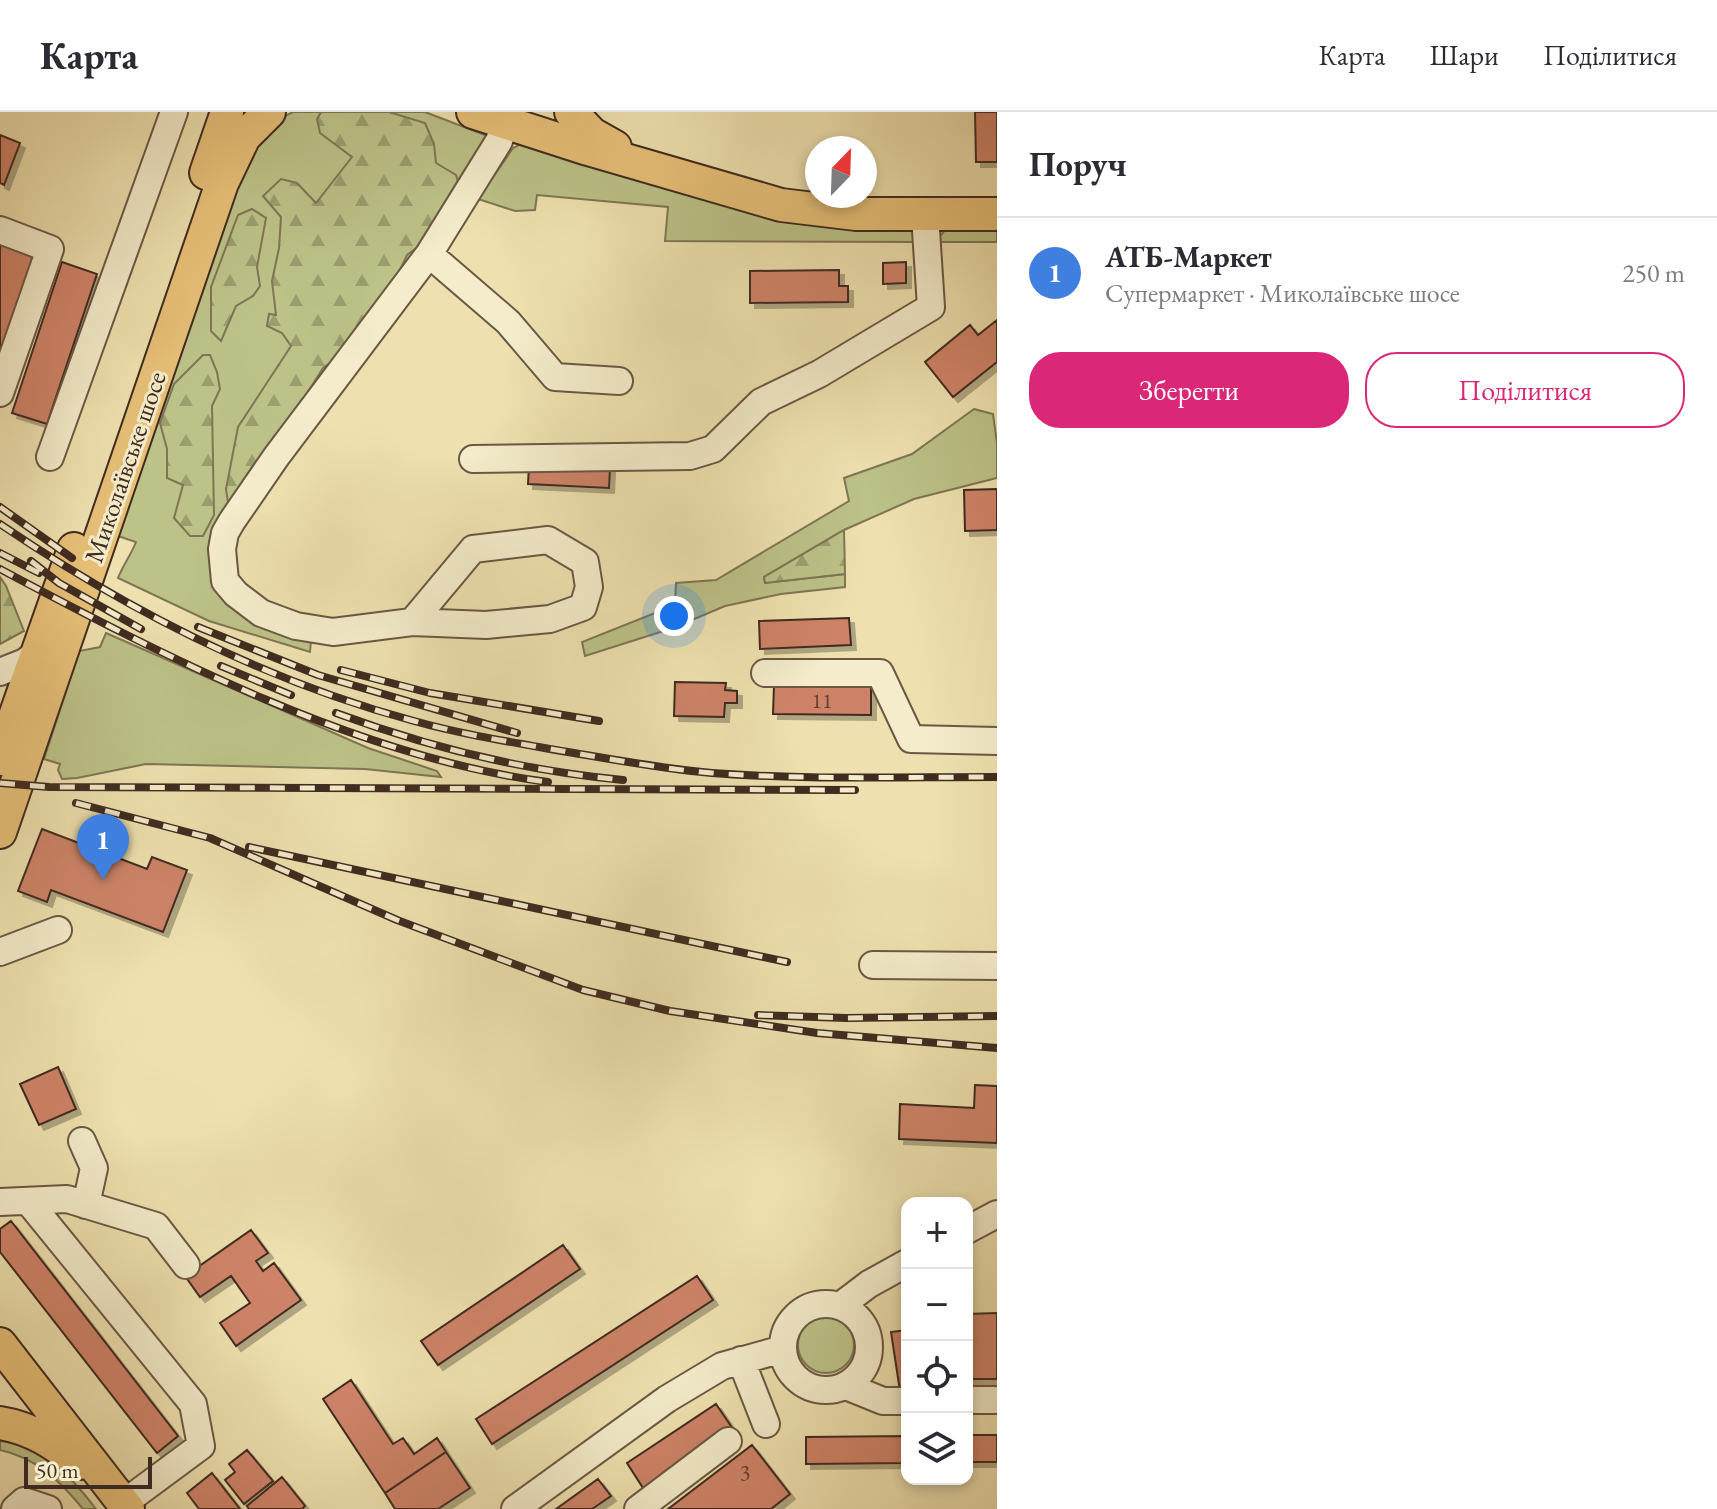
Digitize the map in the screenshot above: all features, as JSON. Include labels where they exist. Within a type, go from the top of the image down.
[{"type":"main road","name":"Миколаївське шосе","points":[[0,759],[227,112]]},
{"type":"main road","name":"Миколаївське шосе","points":[[0,832],[222,183],[244,137],[269,112]]},
{"type":"main road","points":[[473,112],[781,205],[856,214],[997,214]]},
{"type":"main road","points":[[571,112],[592,134],[669,171]]},
{"type":"main road","points":[[0,1344],[120,1499]]},
{"type":"main road","points":[[0,1423],[30,1431],[51,1441],[120,1499]]},
{"type":"street","points":[[50,457],[174,112]]},
{"type":"street","points":[[412,622],[473,549],[548,540],[585,562],[589,587],[583,607],[550,619],[486,625],[412,622],[333,632],[296,626],[261,613],[236,594],[225,581],[222,549],[225,533],[232,521],[276,457],[429,254],[499,141],[505,123]]},
{"type":"street","points":[[473,459],[690,456],[713,449],[761,402],[819,374],[931,307],[925,215]]},
{"type":"street","points":[[0,230],[50,249],[0,393]]},
{"type":"street","points":[[429,254],[508,322],[555,377],[619,381]]},
{"type":"street","points":[[0,672],[25,662],[38,652]]},
{"type":"street","points":[[765,673],[880,673],[911,739],[997,741]]},
{"type":"street","points":[[0,952],[58,930]]},
{"type":"street","points":[[873,965],[997,966]]},
{"type":"street","points":[[82,1141],[94,1168],[86,1205]]},
{"type":"street","points":[[8,1198],[67,1199],[156,1226],[186,1265]]},
{"type":"street","points":[[8,1198],[193,1404],[201,1446],[120,1499]]},
{"type":"street","points":[[973,1227],[997,1214]]},
{"type":"street","points":[[840,1306],[869,1284],[901,1266]]},
{"type":"street","points":[[826,1303],[840,1306],[863,1323],[869,1337],[870,1351],[858,1377],[846,1386],[818,1390],[793,1375],[783,1349],[785,1335],[790,1322],[800,1312],[826,1303]]},
{"type":"street","points":[[515,1509],[667,1399],[722,1366],[783,1349]]},
{"type":"street","points":[[741,1360],[766,1424]]},
{"type":"street","points":[[846,1386],[883,1401],[901,1401]]},
{"type":"street","points":[[973,1400],[997,1400]]},
{"type":"street","points":[[638,1509],[728,1441]]},
{"type":"street","points":[[15,1509],[24,1501],[48,1509]]},
{"type":"green space","points":[[293,112],[425,112],[493,138],[215,562],[311,641],[310,652],[209,621],[118,578],[136,542],[115,535],[243,162],[283,117]]},
{"type":"green space","points":[[321,112],[389,112],[425,123],[434,144],[436,163],[456,175],[462,195],[436,234],[407,255],[399,272],[341,355],[323,368],[229,510],[226,489],[238,427],[291,346],[282,333],[267,326],[269,314],[276,315],[272,281],[281,217],[263,196],[281,179],[297,183],[316,203],[352,157],[320,133],[317,119]]},
{"type":"green space","points":[[525,142],[805,204],[805,208],[824,208],[914,228],[921,242],[665,241],[668,207],[537,195],[535,210],[515,211],[478,199],[513,148]]},
{"type":"green space","points":[[252,209],[266,218],[257,267],[260,286],[253,296],[236,306],[221,341],[211,331],[211,287],[238,215]]},
{"type":"green space","points":[[997,223],[997,242],[935,242],[946,229]]},
{"type":"green space","points":[[203,355],[210,355],[220,389],[212,406],[214,515],[203,536],[190,536],[174,518],[183,485],[167,478],[167,449],[160,423],[174,384]]},
{"type":"green space","points":[[974,409],[993,414],[997,478],[914,499],[844,530],[764,577],[765,583],[845,574],[845,587],[781,594],[725,606],[673,628],[585,656],[582,642],[675,605],[676,583],[716,580],[849,501],[844,478],[912,454]]},
{"type":"green space","points":[[844,530],[845,574],[765,583],[764,577]]},
{"type":"green space","points":[[0,577],[24,631],[0,644]]},
{"type":"green space","points":[[106,633],[368,748],[437,771],[441,777],[365,769],[146,764],[62,779],[58,770],[60,764],[44,759],[79,651],[100,647]]},
{"type":"green space","points":[[826,1317],[846,1325],[854,1345],[846,1365],[826,1373],[806,1365],[798,1345],[806,1325]]},
{"type":"green space","points":[[0,1441],[43,1456],[77,1486],[96,1509],[83,1509],[47,1472],[25,1459],[0,1450]]},
{"type":"building","points":[[975,112],[997,112],[997,162],[976,162]]},
{"type":"building","points":[[0,135],[20,143],[4,185],[0,183]]},
{"type":"building","points":[[0,244],[34,257],[0,353]]},
{"type":"building","points":[[62,262],[97,274],[47,424],[12,413]]},
{"type":"building","points":[[906,262],[906,283],[883,284],[883,263]]},
{"type":"building","points":[[839,270],[839,286],[848,286],[848,302],[750,303],[750,271]]},
{"type":"building","points":[[997,320],[997,362],[953,397],[925,362],[970,325],[978,335]]},
{"type":"building","points":[[529,465],[610,468],[609,488],[528,484]]},
{"type":"building","points":[[997,489],[997,530],[965,531],[964,490]]},
{"type":"building","points":[[849,618],[851,645],[760,649],[759,621]]},
{"type":"building","points":[[675,682],[726,683],[725,690],[737,691],[737,703],[725,703],[724,717],[674,716]]},
{"type":"building","points":[[774,685],[871,686],[871,715],[773,714]]},
{"type":"building","points":[[42,829],[147,869],[152,857],[187,870],[163,932],[51,890],[47,902],[18,891]]},
{"type":"building","points":[[58,1067],[76,1109],[39,1125],[20,1084]]},
{"type":"building","points":[[975,1085],[997,1086],[997,1143],[899,1139],[900,1104],[974,1108]]},
{"type":"building","points":[[11,1221],[178,1436],[157,1453],[0,1252],[0,1229]]},
{"type":"building","points":[[251,1230],[268,1253],[256,1261],[263,1271],[274,1263],[301,1300],[236,1346],[220,1323],[250,1303],[231,1276],[200,1297],[185,1276]]},
{"type":"building","points":[[563,1245],[580,1269],[438,1365],[421,1341]]},
{"type":"building","points":[[697,1276],[713,1300],[492,1444],[476,1419]]},
{"type":"building","points":[[997,1313],[997,1379],[973,1379],[973,1314]]},
{"type":"building","points":[[901,1331],[901,1391],[900,1391],[891,1332]]},
{"type":"building","points":[[351,1380],[393,1444],[403,1438],[414,1454],[437,1438],[446,1452],[385,1493],[323,1399]]},
{"type":"building","points":[[716,1404],[733,1429],[643,1488],[627,1463]]},
{"type":"building","points":[[973,1435],[997,1435],[997,1462],[973,1462]]},
{"type":"building","points":[[901,1436],[901,1463],[806,1464],[806,1437]]},
{"type":"building","points":[[752,1445],[790,1494],[771,1509],[668,1509]]},
{"type":"building","points":[[247,1450],[273,1481],[244,1504],[225,1480],[235,1472],[229,1464]]},
{"type":"building","points":[[446,1452],[470,1488],[438,1509],[395,1509],[385,1493]]},
{"type":"building","points":[[212,1473],[240,1509],[199,1509],[187,1493]]},
{"type":"building","points":[[282,1477],[305,1506],[302,1509],[249,1509],[247,1506]]},
{"type":"building","points":[[598,1479],[611,1496],[592,1509],[556,1509]]},
{"type":"railway","points":[[0,507],[72,558]]},
{"type":"railway","points":[[0,524],[97,585],[199,640],[304,685],[359,705],[433,726],[604,758],[712,773],[819,777],[997,777]]},
{"type":"railway","points":[[0,553],[39,573]]},
{"type":"railway","points":[[31,561],[59,583],[141,629]]},
{"type":"railway","points":[[0,569],[129,636],[266,700],[407,751],[478,770],[548,782]]},
{"type":"railway","points":[[198,627],[318,675],[517,733]]},
{"type":"railway","points":[[221,666],[291,695]]},
{"type":"railway","points":[[341,670],[430,693],[599,721]]},
{"type":"railway","points":[[336,713],[406,737],[477,756],[550,771],[623,780]]},
{"type":"railway","points":[[0,783],[49,787],[855,790]]},
{"type":"railway","points":[[76,803],[210,838],[397,920],[583,990],[670,1011],[817,1033],[997,1048]]},
{"type":"railway","points":[[249,847],[787,962]]},
{"type":"railway","points":[[758,1015],[846,1018],[997,1016]]},
{"type":"place","name":"АТБ-Маркет","points":[[103,880]]}]
